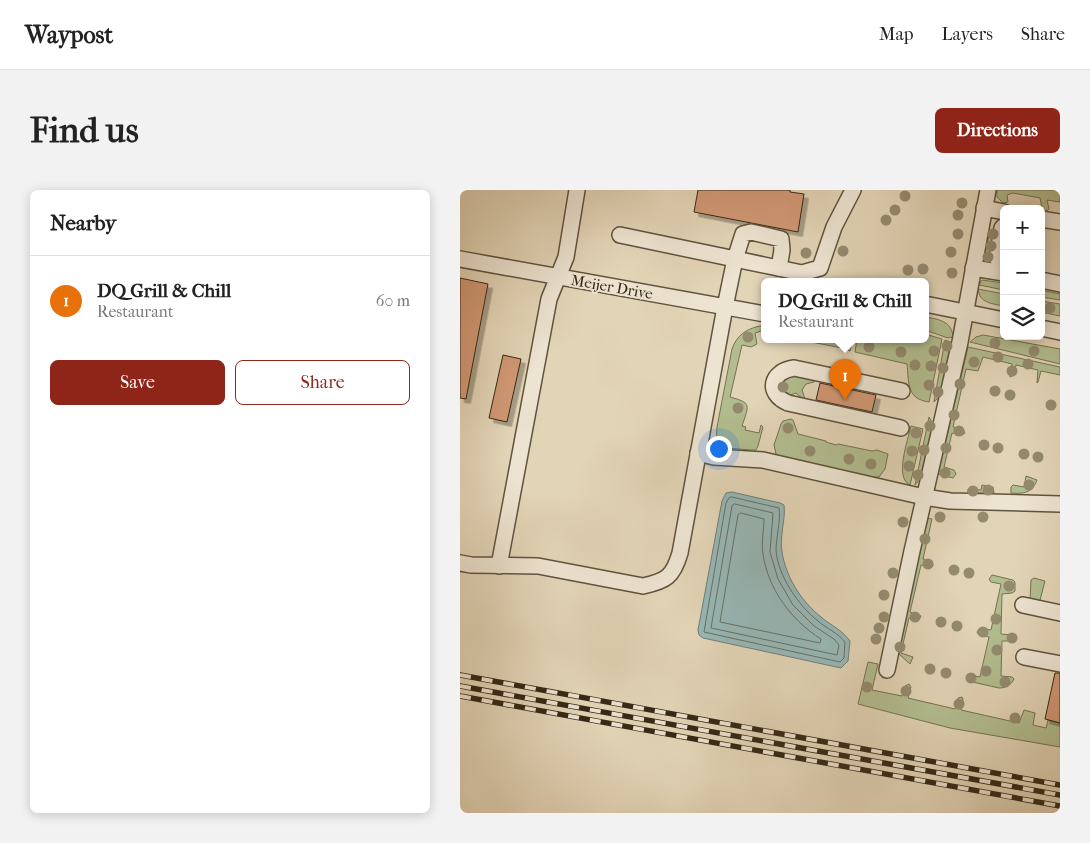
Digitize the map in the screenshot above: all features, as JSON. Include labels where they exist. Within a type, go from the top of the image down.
[{"type":"lane","points":[[499,566],[549,299],[566,257],[577,190]]},
{"type":"lane","points":[[620,235],[802,273],[820,268],[834,227],[853,190]]},
{"type":"lane","points":[[886,670],[924,497],[945,412],[988,190]]},
{"type":"lane","points":[[984,208],[1000,211]]},
{"type":"lane","points":[[1045,220],[1060,222]]},
{"type":"lane","points":[[460,564],[538,566],[643,586],[660,582],[675,569],[680,554],[725,307],[735,259],[743,234],[751,232],[781,239],[782,250],[779,268]]},
{"type":"lane","points":[[1000,240],[997,258],[1000,264]]},
{"type":"lane","name":"Meijer Drive","points":[[460,259],[761,313]]},
{"type":"lane","points":[[973,268],[1000,271]]},
{"type":"lane","points":[[1045,281],[1060,284]]},
{"type":"lane","points":[[929,305],[1000,319]]},
{"type":"lane","points":[[1045,329],[1060,332]]},
{"type":"lane","points":[[901,428],[788,403],[780,400],[774,393],[774,382],[777,375],[784,369],[794,368],[902,391]]},
{"type":"lane","points":[[698,453],[714,457],[763,460],[924,497],[950,500],[1060,504]]},
{"type":"lane","points":[[1023,605],[1060,613]]},
{"type":"lane","points":[[1024,657],[1060,664]]},
{"type":"green space","points":[[997,190],[1060,190],[1060,202],[1047,200],[1049,209],[1046,211],[1045,205],[1041,205],[1040,198],[1013,193],[1007,195],[1008,202],[1003,203],[997,197]]},
{"type":"green space","points":[[997,228],[991,263],[988,264],[984,259],[990,231]]},
{"type":"green space","points":[[982,280],[1000,282],[1000,289],[979,285]]},
{"type":"green space","points":[[978,289],[1000,293],[1000,305],[984,300],[979,294]]},
{"type":"green space","points":[[1045,291],[1060,294],[1060,300],[1045,298]]},
{"type":"green space","points":[[1045,302],[1060,304],[1060,316],[1045,313]]},
{"type":"green space","points":[[929,318],[944,322],[950,327],[953,337],[948,338],[929,331]]},
{"type":"green space","points":[[761,326],[761,331],[755,333],[757,344],[751,347],[742,345],[730,397],[742,401],[747,406],[742,426],[746,427],[745,430],[759,433],[761,425],[763,427],[756,450],[726,448],[716,444],[717,427],[732,349],[743,333]]},
{"type":"green space","points":[[929,335],[942,339],[929,402],[916,397],[912,393],[907,364],[855,352],[856,343],[929,343]]},
{"type":"green space","points":[[983,335],[1000,338],[1000,340],[1010,340],[1060,349],[1060,364],[970,342],[976,337]]},
{"type":"green space","points":[[945,340],[951,342],[940,396],[934,402]]},
{"type":"green space","points":[[816,343],[852,343],[850,351]]},
{"type":"green space","points":[[968,347],[1060,367],[1060,375],[1041,371],[1037,383],[1038,370],[1016,365],[1014,375],[1010,377],[1012,364],[983,357],[978,371],[966,369],[953,427],[963,429],[965,433],[962,435],[952,433],[944,467],[954,470],[956,474],[953,478],[938,474]]},
{"type":"green space","points":[[783,374],[815,376],[814,382],[806,384],[802,390],[806,402],[796,393],[783,398],[779,378]]},
{"type":"green space","points":[[929,417],[933,424],[920,479],[915,485]]},
{"type":"green space","points":[[791,419],[798,434],[836,445],[872,451],[877,450],[888,454],[885,469],[879,477],[869,477],[781,457],[776,454],[774,445],[781,424],[783,421]]},
{"type":"green space","points":[[911,426],[923,429],[910,485],[905,481],[902,467]]},
{"type":"green space","points":[[1026,476],[1037,480],[1033,488],[1024,493],[1011,493],[1013,485],[1024,487]]},
{"type":"green space","points":[[982,485],[993,487],[994,493],[968,493],[968,489],[981,490]]},
{"type":"green space","points":[[928,518],[932,519],[923,559],[932,561],[933,566],[921,565],[910,612],[921,616],[919,620],[909,618],[901,653],[913,657],[910,664],[899,654],[898,646]]},
{"type":"green space","points":[[992,575],[1015,582],[1015,591],[1002,594],[1001,634],[1012,635],[1014,639],[1012,641],[1002,641],[1001,676],[1014,679],[1006,687],[1002,688],[966,679],[969,675],[980,677],[989,637],[977,632],[980,628],[991,630],[1001,584],[991,582],[989,579]]},
{"type":"green space","points":[[1034,578],[1045,581],[1039,604],[1030,600],[1031,580]]},
{"type":"green space","points":[[868,662],[878,664],[872,690],[902,696],[905,686],[909,684],[911,687],[908,698],[955,709],[958,698],[962,697],[961,710],[1019,723],[1024,710],[1035,713],[1033,725],[1046,728],[1048,720],[1060,723],[1060,747],[950,728],[858,704]]},
{"type":"water","points":[[732,492],[784,505],[781,546],[787,570],[807,604],[850,641],[848,661],[841,668],[703,638],[699,635],[698,630],[722,501],[726,493]]},
{"type":"building","points":[[698,190],[790,190],[790,192],[804,194],[798,232],[694,212]]},
{"type":"building","points":[[460,278],[488,284],[466,399],[460,398]]},
{"type":"building","points":[[503,355],[521,359],[507,422],[489,418]]},
{"type":"building","points":[[820,383],[876,395],[872,412],[816,400]]},
{"type":"building","points":[[1055,673],[1060,673],[1060,723],[1045,719]]},
{"type":"railway","points":[[460,675],[1060,785]]},
{"type":"railway","points":[[460,686],[1060,795]]},
{"type":"railway","points":[[460,696],[1060,806]]},
{"type":"place","name":"DQ Grill & Chill","points":[[845,400]]}]
